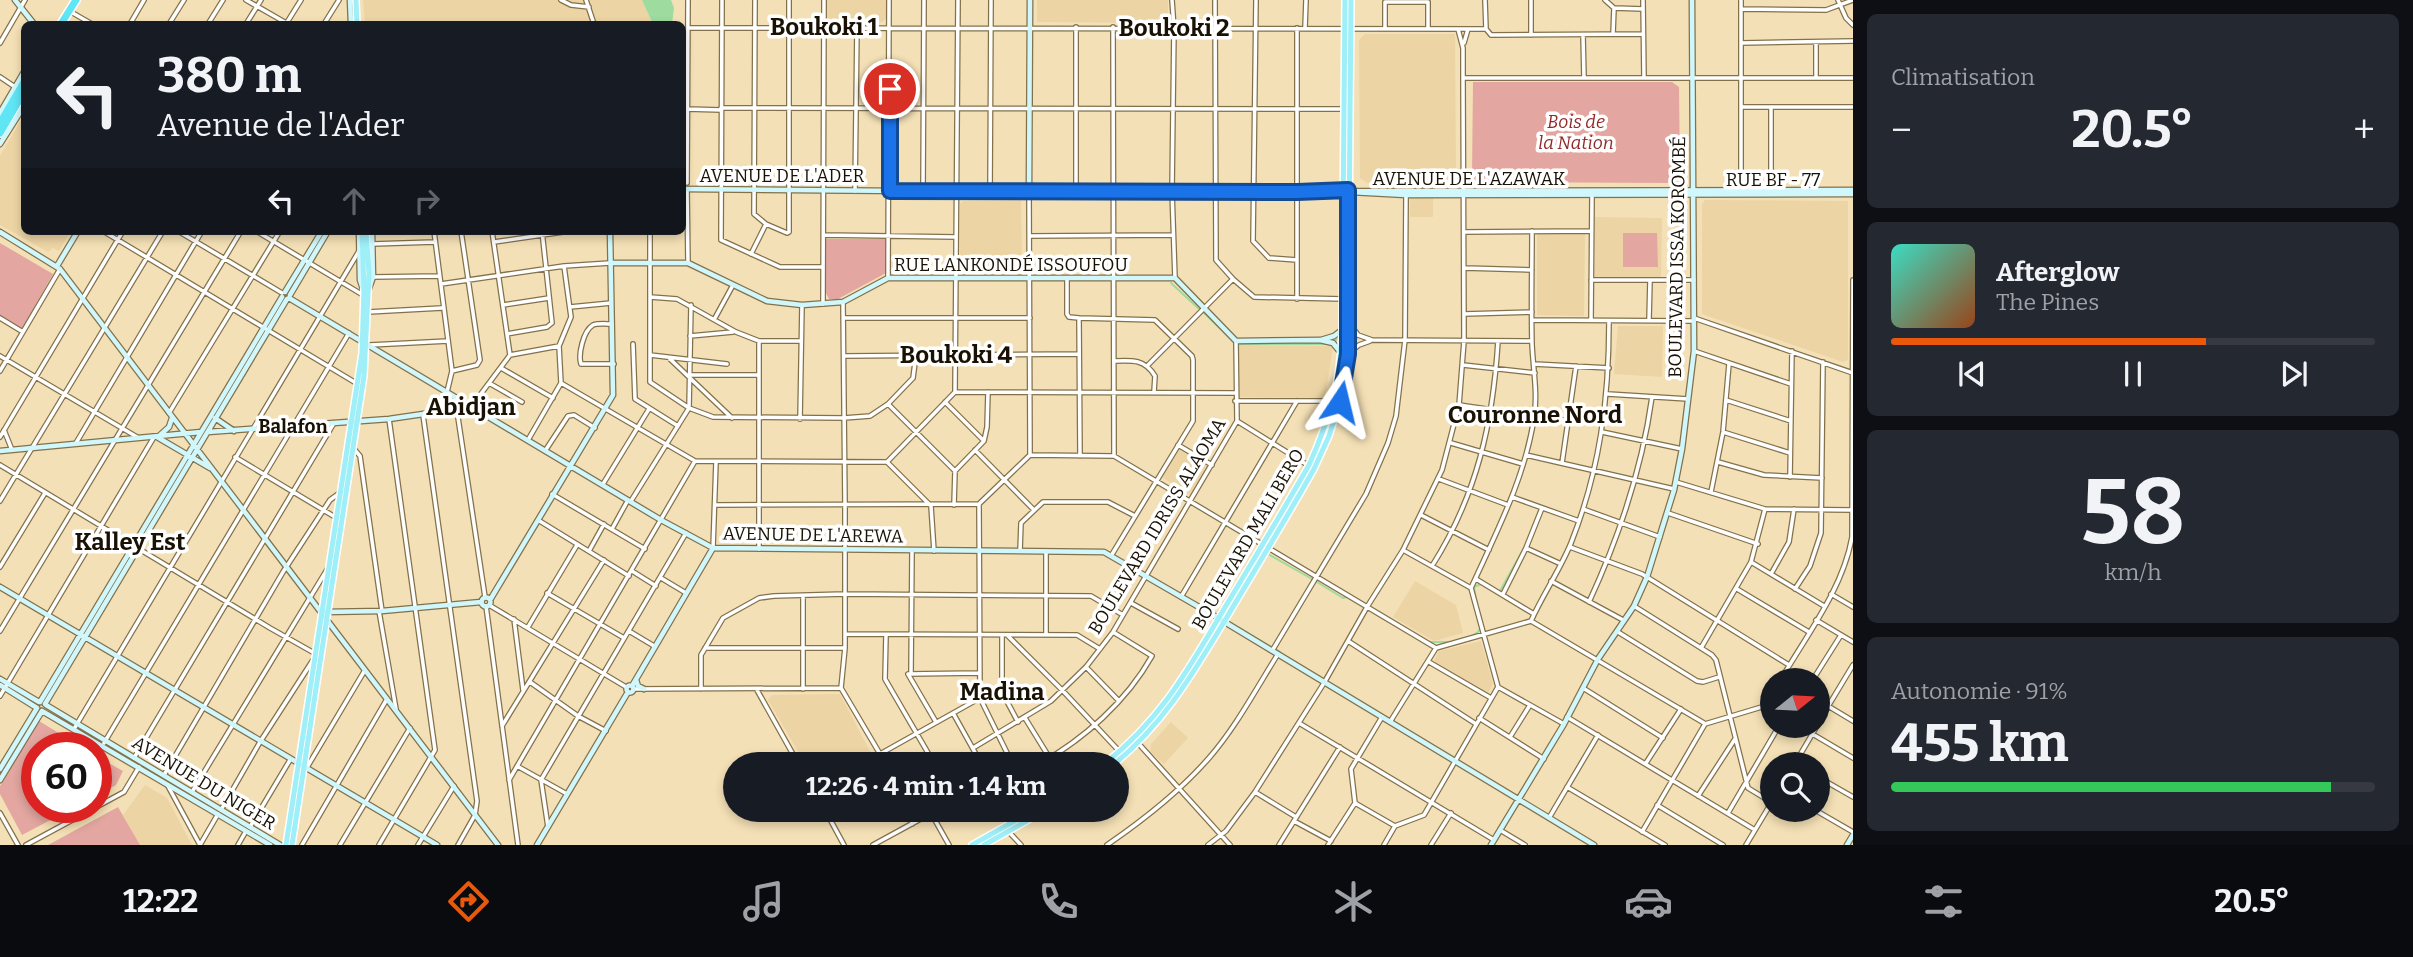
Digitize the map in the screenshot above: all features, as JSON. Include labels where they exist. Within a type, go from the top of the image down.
[{"type":"highway","points":[[63,21],[76,0]]},
{"type":"highway","points":[[0,123],[21,87]]},
{"type":"highway","points":[[0,133],[21,97]]},
{"type":"main road","points":[[355,0],[356,21]]},
{"type":"main road","name":"BOULEVARD MALI BERO","points":[[1311,467],[1334,401],[1345,354],[1342,313],[1348,29],[1345,0]]},
{"type":"main road","name":"BOULEVARD MALI BERO","points":[[1125,752],[1177,698],[1329,436],[1340,402],[1349,325],[1345,109],[1351,0]]},
{"type":"main road","points":[[332,564],[366,344],[362,235]]},
{"type":"main road","points":[[292,845],[366,344],[368,312],[365,292]]},
{"type":"main road","points":[[286,845],[303,767],[316,655],[321,636]]},
{"type":"main road","name":"BOULEVARD MALI BERO","points":[[1120,752],[1136,741]]},
{"type":"main road","points":[[972,845],[1012,822]]},
{"type":"main road","points":[[984,845],[1024,822]]},
{"type":"street","points":[[15,0],[32,21]]},
{"type":"street","points":[[0,43],[25,0]]},
{"type":"street","points":[[132,21],[145,0]]},
{"type":"street","points":[[171,21],[184,0]]},
{"type":"street","points":[[210,21],[223,0]]},
{"type":"street","points":[[246,0],[282,21]]},
{"type":"street","points":[[248,21],[261,0]]},
{"type":"street","points":[[289,21],[301,0]]},
{"type":"street","points":[[326,21],[339,0]]},
{"type":"street","points":[[561,0],[589,8]]},
{"type":"street","points":[[586,0],[593,21]]},
{"type":"street","points":[[686,148],[688,0]]},
{"type":"street","points":[[722,0],[721,240],[783,267],[823,267]]},
{"type":"street","points":[[755,0],[755,216],[787,233],[789,0]]},
{"type":"street","points":[[823,304],[824,0]]},
{"type":"street","points":[[888,278],[889,0]]},
{"type":"street","points":[[923,191],[924,0]]},
{"type":"street","points":[[887,462],[955,391],[958,0]]},
{"type":"street","points":[[990,191],[991,0]]},
{"type":"street","points":[[716,505],[979,504],[1030,455],[1030,0]]},
{"type":"street","points":[[1172,0],[1175,278],[1236,341],[1320,340],[1334,336],[1342,330]]},
{"type":"street","points":[[1215,0],[1216,260],[1254,297],[1343,299]]},
{"type":"street","points":[[1256,0],[1255,244],[1269,258],[1297,260]]},
{"type":"street","points":[[1305,28],[1306,0]]},
{"type":"street","points":[[1485,0],[1486,29],[1489,34],[1643,34]]},
{"type":"street","points":[[1531,0],[1531,35]]},
{"type":"street","points":[[1605,0],[1614,8],[1643,9]]},
{"type":"street","points":[[1643,0],[1644,79]]},
{"type":"street","name":"BOULEVARD ISSA KOROMBÉ","points":[[1492,842],[1544,759],[1598,659],[1634,606],[1647,577],[1676,482],[1694,351],[1692,0]]},
{"type":"street","points":[[1741,0],[1741,190]]},
{"type":"street","points":[[1838,0],[1853,25]]},
{"type":"street","points":[[1741,9],[1822,10],[1853,0]]},
{"type":"street","points":[[1385,29],[1385,1],[1428,1],[1428,29]]},
{"type":"street","points":[[1613,34],[1614,8]]},
{"type":"street","points":[[69,11],[87,21]]},
{"type":"street","points":[[855,191],[857,27]]},
{"type":"street","points":[[1076,27],[1076,191]]},
{"type":"street","points":[[1113,27],[1114,456]]},
{"type":"street","points":[[688,28],[1486,29]]},
{"type":"street","points":[[1297,28],[1297,299]]},
{"type":"street","points":[[1208,845],[1222,835],[1255,792],[1324,683],[1403,550],[1439,479],[1451,443],[1459,405],[1464,341],[1464,78],[1463,48],[1458,29]]},
{"type":"street","points":[[1463,48],[1468,29]]},
{"type":"street","points":[[1583,35],[1584,79]]},
{"type":"street","points":[[1741,43],[1853,41]]},
{"type":"street","points":[[1816,42],[1816,78]]},
{"type":"street","points":[[0,77],[15,87]]},
{"type":"street","points":[[0,113],[21,77]]},
{"type":"street","points":[[1464,78],[1853,78]]},
{"type":"street","points":[[1741,107],[1853,107]]},
{"type":"street","points":[[1771,107],[1771,190]]},
{"type":"street","points":[[687,109],[1345,109]]},
{"type":"street","points":[[0,144],[21,111]]},
{"type":"street","name":"AVENUE DE L'ADER","points":[[686,187],[721,191],[1346,191]]},
{"type":"street","name":"AVENUE DE L'AZAWAK","points":[[1346,191],[1693,192]]},
{"type":"street","points":[[1591,321],[1592,191]]},
{"type":"street","points":[[1272,651],[1366,494],[1388,443],[1401,388],[1405,340],[1406,192]]},
{"type":"street","name":"RUE BF - 77","points":[[1693,192],[1853,192]]},
{"type":"street","name":"RUE BF - 77","points":[[1693,192],[1853,192]]},
{"type":"street","points":[[686,212],[688,263]]},
{"type":"street","points":[[751,254],[766,224]]},
{"type":"street","points":[[1384,845],[1395,826],[1423,816],[1498,687],[1471,588],[1512,497],[1535,416],[1532,231]]},
{"type":"street","points":[[1464,232],[1591,231]]},
{"type":"street","points":[[0,371],[76,235]]},
{"type":"street","points":[[109,235],[358,384]]},
{"type":"street","points":[[0,437],[120,235]]},
{"type":"street","points":[[0,501],[160,235]]},
{"type":"street","name":"AVENUE DE L'AREWA","points":[[185,235],[545,451],[713,548],[1100,551],[1221,620],[1594,845]]},
{"type":"street","points":[[75,444],[199,235]]},
{"type":"street","points":[[0,631],[239,235]]},
{"type":"street","points":[[263,235],[340,283],[365,292]]},
{"type":"street","points":[[0,696],[4,685],[156,437],[169,427],[171,415],[278,235]]},
{"type":"street","points":[[0,780],[41,706],[320,235]]},
{"type":"street","points":[[306,262],[325,235]]},
{"type":"street","points":[[362,235],[360,281],[365,292]]},
{"type":"street","points":[[365,292],[373,277],[372,235]]},
{"type":"street","points":[[434,235],[453,377],[447,392]]},
{"type":"street","points":[[452,371],[480,362],[462,235]]},
{"type":"street","points":[[0,451],[204,432],[389,419],[471,407],[510,355],[493,235]]},
{"type":"street","points":[[494,242],[531,235]]},
{"type":"street","points":[[507,334],[550,326],[553,319],[542,235]]},
{"type":"street","points":[[486,602],[607,409],[614,391],[610,235]]},
{"type":"street","points":[[650,235],[650,384],[689,408],[713,417],[732,418],[870,416],[888,404],[913,378],[916,355]]},
{"type":"street","points":[[824,235],[956,237]]},
{"type":"street","points":[[1030,236],[1173,235]]},
{"type":"street","points":[[1,236],[58,268],[324,614],[497,845]]},
{"type":"street","points":[[372,244],[435,242]]},
{"type":"street","points":[[76,727],[220,481],[254,429],[360,250]]},
{"type":"street","points":[[440,284],[610,263]]},
{"type":"street","name":"RUE LANKONDÉ ISSOUFOU","points":[[610,263],[688,263],[767,302],[802,305],[843,302],[888,278],[1175,278]]},
{"type":"street","points":[[528,440],[561,383],[559,346],[571,319],[564,267]]},
{"type":"street","points":[[1464,268],[1532,270]]},
{"type":"street","points":[[373,277],[439,276]]},
{"type":"street","points":[[1067,279],[1067,314],[1079,318],[1155,320],[1193,358],[1193,421],[1111,556]]},
{"type":"street","points":[[1147,366],[1233,279]]},
{"type":"street","points":[[1649,321],[1650,280]]},
{"type":"street","points":[[1591,281],[1694,280]]},
{"type":"street","points":[[1787,668],[1831,594],[1849,552],[1853,474],[1853,280]]},
{"type":"street","points":[[715,318],[733,285]]},
{"type":"street","points":[[650,297],[677,299],[736,332],[759,341],[801,341]]},
{"type":"street","points":[[503,305],[550,298]]},
{"type":"street","points":[[843,302],[845,648],[841,688],[879,752]]},
{"type":"street","points":[[570,307],[611,303]]},
{"type":"street","points":[[612,529],[689,408],[691,305]]},
{"type":"street","points":[[800,419],[802,305]]},
{"type":"street","points":[[368,312],[443,308]]},
{"type":"street","points":[[1464,314],[1532,312]]},
{"type":"street","points":[[1342,313],[1362,338],[1372,340],[1532,341]]},
{"type":"street","points":[[0,318],[23,332]]},
{"type":"street","points":[[843,318],[1030,318]]},
{"type":"street","points":[[1079,318],[1080,456]]},
{"type":"street","points":[[1532,320],[1694,320],[1853,373]]},
{"type":"street","points":[[1531,621],[1570,546],[1594,471],[1608,394],[1609,321]]},
{"type":"street","points":[[612,324],[594,325],[590,328],[580,348],[579,362],[581,365],[614,364]]},
{"type":"street","points":[[690,335],[736,332]]},
{"type":"street","points":[[111,732],[349,333]]},
{"type":"street","points":[[1320,340],[1334,344],[1345,354],[1372,340]]},
{"type":"street","points":[[366,344],[448,341]]},
{"type":"street","points":[[759,341],[759,550]]},
{"type":"street","name":"BOULEVARD IDRISS ALAOMA","points":[[973,748],[1025,718],[1063,691],[1113,632],[1237,421],[1236,341]]},
{"type":"street","points":[[1432,566],[1452,532],[1483,452],[1492,410],[1498,341]]},
{"type":"street","points":[[633,344],[635,399],[678,426]]},
{"type":"street","points":[[510,355],[559,346]]},
{"type":"street","points":[[1694,351],[1792,384]]},
{"type":"street","points":[[1790,477],[1792,351]]},
{"type":"street","points":[[844,356],[1079,354]]},
{"type":"street","points":[[650,355],[727,364]]},
{"type":"street","points":[[0,356],[139,438]]},
{"type":"street","points":[[670,359],[690,375],[710,399],[732,418]]},
{"type":"street","points":[[1114,360],[1136,360],[1147,366],[1155,376],[1154,392]]},
{"type":"street","points":[[1795,589],[1810,566],[1821,533],[1823,362]]},
{"type":"street","points":[[1533,364],[1609,368]]},
{"type":"street","points":[[1712,492],[1723,432],[1729,364]]},
{"type":"street","points":[[1462,365],[1535,373]]},
{"type":"street","points":[[1562,463],[1576,366]]},
{"type":"street","points":[[501,368],[552,398]]},
{"type":"street","points":[[690,375],[759,375]]},
{"type":"street","points":[[489,383],[522,402]]},
{"type":"street","points":[[561,383],[695,461],[887,462],[932,506],[934,551]]},
{"type":"street","points":[[955,391],[1235,393]]},
{"type":"street","points":[[954,505],[955,471],[984,441],[988,392]]},
{"type":"street","points":[[1608,394],[1688,399]]},
{"type":"street","points":[[1588,602],[1608,561],[1636,480],[1646,441],[1651,397]]},
{"type":"street","points":[[1726,400],[1791,421]]},
{"type":"street","points":[[1235,401],[1334,401]]},
{"type":"street","points":[[1181,597],[1297,401]]},
{"type":"street","points":[[946,402],[984,441]]},
{"type":"street","points":[[888,404],[955,471]]},
{"type":"street","points":[[1459,405],[1570,421]]},
{"type":"street","points":[[603,484],[649,409]]},
{"type":"street","points":[[457,411],[486,602],[518,845]]},
{"type":"street","points":[[423,415],[477,801],[475,815],[458,845]]},
{"type":"street","points":[[545,451],[568,416],[574,415],[595,428]]},
{"type":"street","points":[[213,417],[235,431]]},
{"type":"street","points":[[379,845],[435,750],[389,419]]},
{"type":"street","points":[[1237,421],[1311,467]]},
{"type":"street","points":[[134,758],[334,423]]},
{"type":"street","points":[[4,430],[12,450]]},
{"type":"street","points":[[1602,432],[1682,449]]},
{"type":"street","points":[[1723,432],[1790,453]]},
{"type":"street","points":[[156,437],[212,470]]},
{"type":"street","points":[[1451,443],[1523,464]]},
{"type":"street","points":[[1178,445],[1212,464]]},
{"type":"street","points":[[352,448],[360,456],[396,710]]},
{"type":"street","points":[[975,450],[1034,510]]},
{"type":"street","points":[[1030,455],[1114,456],[1436,648],[1531,621],[1705,724]]},
{"type":"street","points":[[1526,455],[1674,490]]},
{"type":"street","points":[[236,457],[337,518]]},
{"type":"street","points":[[509,780],[695,461]]},
{"type":"street","points":[[537,845],[713,548],[716,462]]},
{"type":"street","points":[[1718,462],[1764,475],[1822,478]]},
{"type":"street","points":[[0,465],[316,655],[260,742],[200,845]]},
{"type":"street","points":[[1439,479],[1508,505]]},
{"type":"street","points":[[1676,482],[1765,509],[1852,510]]},
{"type":"street","points":[[162,778],[322,510],[334,496],[344,492]]},
{"type":"street","points":[[0,567],[45,493]]},
{"type":"street","points":[[552,494],[645,549]]},
{"type":"street","points":[[1512,497],[1579,521]]},
{"type":"street","points":[[1020,551],[1021,523],[1045,502],[1108,502],[1135,516]]},
{"type":"street","points":[[979,504],[980,698],[1007,752]]},
{"type":"street","points":[[1503,594],[1542,508]]},
{"type":"street","points":[[1583,509],[1660,537]]},
{"type":"street","points":[[1701,648],[1751,562],[1758,544],[1765,509]]},
{"type":"street","points":[[1771,574],[1789,542],[1794,509]]},
{"type":"street","points":[[1668,513],[1758,544]]},
{"type":"street","points":[[1421,515],[1489,550]]},
{"type":"street","points":[[537,519],[604,560],[656,586]]},
{"type":"street","points":[[589,551],[604,524]]},
{"type":"street","points":[[548,829],[541,780],[686,533]]},
{"type":"street","points":[[528,627],[577,544]]},
{"type":"street","points":[[1570,546],[1647,577],[1789,665]]},
{"type":"street","points":[[1526,548],[1561,564]]},
{"type":"street","points":[[1403,550],[1471,588]]},
{"type":"street","points":[[912,551],[911,673],[908,674],[937,722]]},
{"type":"street","points":[[1046,551],[1046,635]]},
{"type":"street","points":[[502,726],[604,560]]},
{"type":"street","points":[[1751,562],[1824,606]]},
{"type":"street","points":[[191,795],[309,597],[332,564]]},
{"type":"street","points":[[661,578],[686,593]]},
{"type":"street","points":[[1475,579],[1534,614]]},
{"type":"street","points":[[1552,581],[1625,621]]},
{"type":"street","points":[[0,587],[437,845]]},
{"type":"street","points":[[1737,589],[1809,632]]},
{"type":"street","points":[[547,593],[624,639]]},
{"type":"street","points":[[701,689],[700,658],[726,615],[751,601],[774,596],[845,594],[1092,597],[1123,615]]},
{"type":"street","points":[[1831,594],[1853,607]]},
{"type":"street","points":[[803,596],[803,689]]},
{"type":"street","points":[[324,614],[486,602],[603,675],[630,688],[841,688]]},
{"type":"street","points":[[1131,603],[1178,629]]},
{"type":"street","points":[[1634,606],[1714,657],[1746,783],[1750,790],[1760,795]]},
{"type":"street","points":[[514,619],[524,692]]},
{"type":"street","points":[[1816,620],[1853,642]]},
{"type":"street","points":[[629,631],[654,646]]},
{"type":"street","points":[[1060,752],[1118,701],[1137,681],[1152,656],[1113,632]]},
{"type":"street","points":[[1618,632],[1697,681],[1719,677]]},
{"type":"street","points":[[845,634],[1079,635],[1100,649]]},
{"type":"street","points":[[886,635],[885,679],[927,752]]},
{"type":"street","points":[[1820,668],[1841,635]]},
{"type":"street","points":[[1005,636],[1063,691],[1120,752]]},
{"type":"street","points":[[1005,636],[1002,692],[1018,722]]},
{"type":"street","points":[[1348,641],[1476,724]]},
{"type":"street","points":[[705,649],[845,648]]},
{"type":"street","points":[[1390,722],[1436,648]]},
{"type":"street","points":[[1107,845],[1131,828],[1208,759],[1227,735],[1278,654]]},
{"type":"street","points":[[1429,661],[1491,698]]},
{"type":"street","points":[[1830,703],[1853,665]]},
{"type":"street","points":[[1086,667],[1118,701]]},
{"type":"street","points":[[303,767],[365,670]]},
{"type":"street","points":[[911,673],[980,673]]},
{"type":"street","points":[[636,678],[638,686],[643,690]]},
{"type":"street","name":"AVENUE DU NIGER","points":[[0,679],[4,685],[84,732]]},
{"type":"street","points":[[530,681],[578,716],[606,731]]},
{"type":"street","points":[[1498,687],[1564,724]]},
{"type":"street","points":[[1583,688],[1662,738]]},
{"type":"street","points":[[757,690],[792,752]]},
{"type":"street","points":[[884,752],[980,698]]},
{"type":"street","points":[[302,845],[387,699]]},
{"type":"street","points":[[1510,737],[1530,705]]},
{"type":"street","points":[[0,769],[41,706]]},
{"type":"street","points":[[1642,831],[1705,724],[1760,707]]},
{"type":"street","points":[[1830,707],[1853,721]]},
{"type":"street","points":[[1646,764],[1681,709]]},
{"type":"street","points":[[953,713],[975,752]]},
{"type":"street","points":[[1255,792],[1330,843],[1355,803],[1350,770],[1382,717]]},
{"type":"street","points":[[1567,717],[1755,830]]},
{"type":"street","points":[[1025,718],[1046,752]]},
{"type":"street","points":[[1479,718],[1544,759]]},
{"type":"street","points":[[1299,723],[1432,801],[1492,842]]},
{"type":"street","points":[[340,845],[410,728]]},
{"type":"street","points":[[1549,818],[1598,735]]},
{"type":"street","points":[[1728,813],[1772,738]]},
{"type":"street","points":[[1819,738],[1853,758]]},
{"type":"street","points":[[1698,796],[1735,739]]},
{"type":"street","points":[[1136,741],[1230,845]]},
{"type":"street","points":[[1279,845],[1340,747]]},
{"type":"street","name":"AVENUE DU NIGER","points":[[112,748],[134,758],[167,784],[191,795]]},
{"type":"street","name":"AVENUE DU NIGER","points":[[112,749],[278,844]]},
{"type":"street","points":[[238,845],[290,760]]},
{"type":"street","points":[[517,766],[568,795]]},
{"type":"street","points":[[26,845],[124,792],[139,767]]},
{"type":"street","points":[[167,784],[200,845]]},
{"type":"street","points":[[1830,784],[1853,797]]},
{"type":"street","points":[[418,845],[454,786]]},
{"type":"street","points":[[1567,787],[1662,844]]},
{"type":"street","points":[[1355,803],[1395,826]]},
{"type":"street","points":[[1657,805],[1723,845]]},
{"type":"street","points":[[0,813],[18,845]]},
{"type":"street","points":[[1431,845],[1451,813]]},
{"type":"street","points":[[1830,819],[1853,834],[1847,845]]},
{"type":"street","points":[[1746,845],[1760,821]]},
{"type":"street","points":[[832,822],[844,845]]},
{"type":"street","points":[[873,845],[915,822]]},
{"type":"street","points":[[936,822],[949,845]]},
{"type":"street","name":"AVENUE DU NIGER","points":[[248,829],[270,845]]},
{"type":"street","points":[[1500,830],[1525,845]]},
{"type":"street","points":[[1008,831],[1021,845]]},
{"type":"shaded area","points":[[363,0],[642,0],[652,21],[365,21]]},
{"type":"shaded area","points":[[642,0],[671,0],[674,8],[672,21],[652,21]]},
{"type":"shaded area","points":[[827,0],[887,0],[887,18],[882,22],[827,23]]},
{"type":"shaded area","points":[[1037,0],[1168,0],[1168,23],[1037,22]]},
{"type":"shaded area","points":[[1365,34],[1455,34],[1456,177],[1451,184],[1367,183],[1360,178],[1359,40]]},
{"type":"shaded area","points":[[21,120],[21,235],[69,235],[59,251],[53,248],[48,252],[0,225],[0,156]]},
{"type":"shaded area","points":[[1410,197],[1433,197],[1433,217],[1410,217]]},
{"type":"shaded area","points":[[1021,200],[1022,270],[1018,273],[960,272],[960,204],[963,201]]},
{"type":"shaded area","points":[[1705,200],[1848,201],[1848,360],[1843,362],[1702,314],[1702,205]]},
{"type":"shaded area","points":[[1595,217],[1662,218],[1661,279],[1595,279]]},
{"type":"shaded area","points":[[1537,234],[1585,234],[1584,316],[1537,315]]},
{"type":"shaded area","points":[[1618,326],[1663,326],[1662,377],[1614,374]]},
{"type":"shaded area","points":[[1239,345],[1333,346],[1325,398],[1239,397]]},
{"type":"shaded area","points":[[1179,449],[1208,466],[1190,495],[1162,477]]},
{"type":"shaded area","points":[[1415,581],[1456,605],[1463,633],[1434,641],[1393,617]]},
{"type":"shaded area","points":[[1481,641],[1493,684],[1488,694],[1434,661],[1439,651]]},
{"type":"shaded area","points":[[840,694],[870,752],[798,752],[768,700],[772,695]]},
{"type":"shaded area","points":[[1171,722],[1188,738],[1164,764],[1150,752],[1151,744]]},
{"type":"shaded area","points":[[145,785],[167,798],[192,845],[140,845],[123,815]]},
{"type":"green space","name":"Bois de la Nation","points":[[1473,82],[1672,82],[1679,87],[1680,176],[1677,183],[1478,182],[1472,177]]},
{"type":"green space","points":[[1623,233],[1657,233],[1658,267],[1623,267]]},
{"type":"green space","points":[[826,239],[887,239],[886,273],[838,299],[829,299],[826,293]]},
{"type":"green space","points":[[0,243],[53,274],[22,329],[0,316]]},
{"type":"green space","points":[[39,721],[57,732],[32,732]]},
{"type":"green space","points":[[21,751],[21,823],[45,823],[22,835],[0,794],[0,786]]},
{"type":"green space","points":[[112,765],[123,771],[112,787]]},
{"type":"green space","points":[[118,807],[140,845],[48,845],[89,823],[112,823],[112,810]]},
{"type":"waterway","points":[[1171,283],[1199,309]]},
{"type":"waterway","points":[[1203,312],[1228,336]]},
{"type":"waterway","points":[[1351,340],[1357,339]]},
{"type":"waterway","points":[[1237,344],[1328,344]]},
{"type":"waterway","points":[[1500,591],[1524,548]]},
{"type":"waterway","points":[[1268,554],[1312,579]]},
{"type":"waterway","points":[[1317,582],[1343,598],[1347,597]]},
{"type":"waterway","points":[[1477,605],[1474,587],[1481,584]]},
{"type":"waterway","points":[[1228,621],[1271,647]]},
{"type":"waterway","points":[[1470,637],[1481,627]]},
{"type":"waterway","points":[[1429,642],[1451,642]]},
{"type":"waterway","points":[[1276,649],[1281,653]]},
{"type":"district","name":"Boukoki 1","points":[[824,27]]},
{"type":"district","name":"Boukoki 2","points":[[1174,28]]},
{"type":"district","name":"Boukoki 4","points":[[956,355]]},
{"type":"district","name":"Abidjan","points":[[471,407]]},
{"type":"district","name":"Couronne Nord","points":[[1535,415]]},
{"type":"district","name":"Balafon","points":[[293,426]]},
{"type":"district","name":"Kalley Est","points":[[130,542]]},
{"type":"district","name":"Madina","points":[[1002,692]]},
{"type":"route","points":[[890,89],[890,191],[1348,190],[1348,354],[1340,402]]}]
